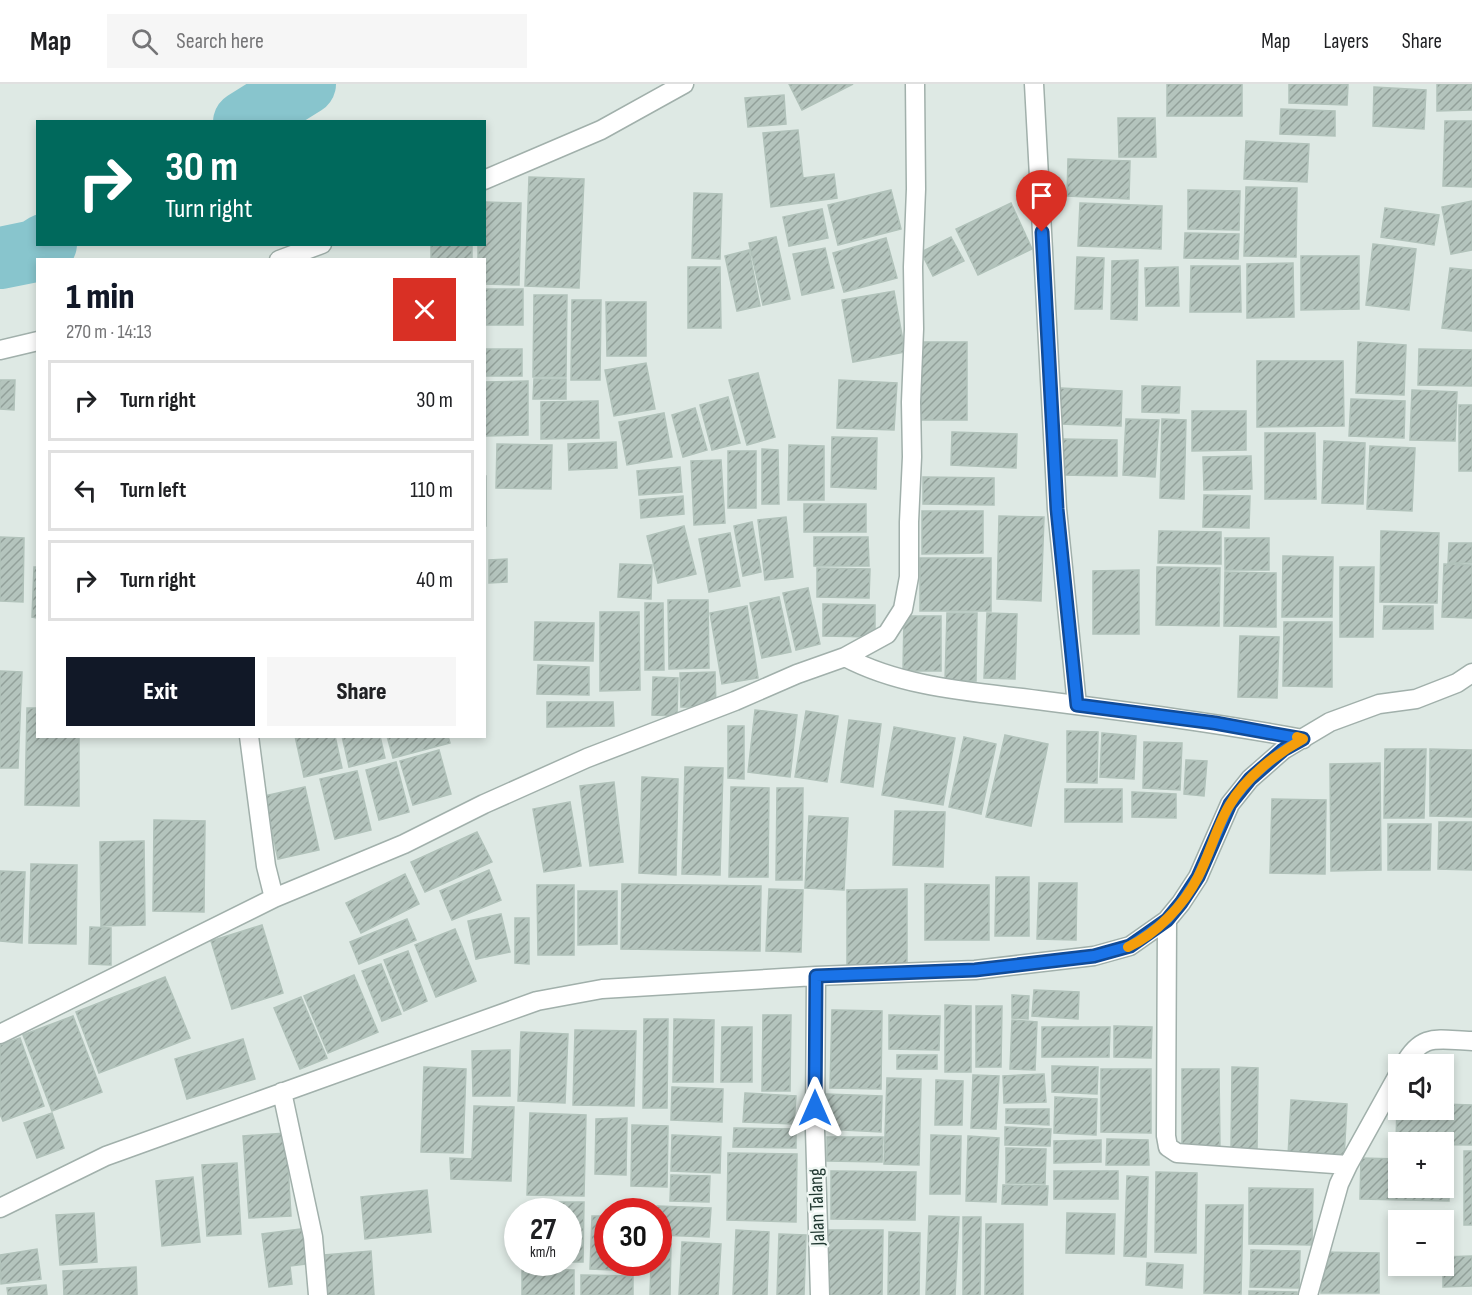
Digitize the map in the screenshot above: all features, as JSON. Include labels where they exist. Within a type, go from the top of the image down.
[{"type":"street","points":[[486,179],[601,130],[684,84]]},
{"type":"street","points":[[0,1034],[274,898],[404,844],[484,804],[587,758],[845,657],[887,633],[903,609],[909,577],[916,189],[915,84]]},
{"type":"street","points":[[1034,84],[1057,509],[1077,705]]},
{"type":"street","points":[[284,258],[317,246]]},
{"type":"street","points":[[0,350],[36,341]]},
{"type":"street","points":[[845,657],[868,670],[932,686],[1215,723],[1303,739]]},
{"type":"street","points":[[0,1208],[106,1156],[537,1001],[602,989],[816,976],[975,970],[1094,956],[1130,946],[1167,920],[1198,877],[1230,804],[1250,779],[1283,750],[1330,722],[1379,704],[1416,699],[1457,684],[1472,673]]},
{"type":"street","points":[[249,738],[266,866],[274,898]]},
{"type":"street","points":[[1167,920],[1166,1137],[1168,1147],[1177,1153],[1320,1165],[1348,1165]]},
{"type":"street","name":"Jalan Talang","points":[[816,976],[815,1130],[820,1295]]},
{"type":"street","points":[[1410,1054],[1419,1043],[1429,1040],[1472,1041]]},
{"type":"street","points":[[282,1092],[313,1237],[318,1295]]},
{"type":"street","points":[[1308,1295],[1339,1184],[1388,1093]]},
{"type":"building","points":[[789,84],[853,84],[802,110]]},
{"type":"building","points":[[1167,84],[1242,84],[1242,116],[1167,116]]},
{"type":"building","points":[[1289,84],[1348,84],[1347,105],[1289,103]]},
{"type":"building","points":[[1437,84],[1472,84],[1472,110],[1437,111]]},
{"type":"building","points":[[1374,87],[1426,90],[1424,129],[1373,126]]},
{"type":"building","points":[[784,95],[786,124],[748,127],[745,98]]},
{"type":"building","points":[[1281,109],[1335,111],[1335,136],[1280,134]]},
{"type":"building","points":[[1118,118],[1155,118],[1156,157],[1119,157]]},
{"type":"building","points":[[1445,121],[1472,121],[1472,187],[1443,186]]},
{"type":"building","points":[[798,130],[803,178],[834,174],[837,198],[771,207],[763,133]]},
{"type":"building","points":[[1246,141],[1309,144],[1307,182],[1244,179]]},
{"type":"building","points":[[1068,159],[1130,161],[1129,199],[1067,196]]},
{"type":"building","points":[[529,177],[584,179],[579,288],[525,286]]},
{"type":"building","points":[[1246,187],[1297,188],[1296,257],[1244,256]]},
{"type":"building","points":[[891,190],[901,229],[838,245],[828,205]]},
{"type":"building","points":[[1188,190],[1240,191],[1239,230],[1188,229]]},
{"type":"building","points":[[694,193],[722,194],[720,259],[692,258]]},
{"type":"building","points":[[1472,201],[1472,250],[1451,254],[1442,207]]},
{"type":"building","points":[[486,202],[521,203],[519,285],[486,284],[486,258],[478,258],[478,246],[486,246]]},
{"type":"building","points":[[1011,203],[1032,249],[978,275],[956,229]]},
{"type":"building","points":[[1080,203],[1162,206],[1161,249],[1078,246]]},
{"type":"building","points":[[1385,208],[1439,215],[1434,245],[1381,237]]},
{"type":"building","points":[[822,209],[828,238],[789,246],[783,217]]},
{"type":"building","points":[[1185,233],[1239,234],[1238,259],[1184,258]]},
{"type":"building","points":[[776,237],[790,299],[763,305],[749,243]]},
{"type":"building","points":[[951,237],[964,261],[933,276],[921,252]]},
{"type":"building","points":[[886,238],[897,278],[844,292],[833,253]]},
{"type":"building","points":[[1373,244],[1416,249],[1409,310],[1366,305]]},
{"type":"building","points":[[431,246],[472,246],[472,258],[431,258]]},
{"type":"building","points":[[825,248],[834,288],[802,295],[793,254]]},
{"type":"building","points":[[749,250],[760,306],[737,311],[725,256]]},
{"type":"building","points":[[1301,256],[1359,256],[1359,309],[1301,310]]},
{"type":"building","points":[[1077,257],[1104,258],[1102,309],[1075,309]]},
{"type":"building","points":[[1138,260],[1137,320],[1111,319],[1112,261]]},
{"type":"building","points":[[1293,263],[1294,317],[1247,318],[1247,264]]},
{"type":"building","points":[[1191,266],[1240,266],[1241,312],[1190,312]]},
{"type":"building","points":[[688,267],[720,267],[721,328],[688,328]]},
{"type":"building","points":[[1178,267],[1179,306],[1146,306],[1145,268]]},
{"type":"building","points":[[1450,268],[1472,270],[1472,331],[1442,328]]},
{"type":"building","points":[[486,289],[523,289],[523,325],[486,325]]},
{"type":"building","points":[[894,291],[905,352],[853,362],[842,300]]},
{"type":"building","points":[[534,295],[567,295],[566,377],[533,377]]},
{"type":"building","points":[[572,300],[601,300],[600,380],[571,380]]},
{"type":"building","points":[[606,302],[646,302],[646,356],[607,356]]},
{"type":"building","points":[[919,342],[967,342],[967,420],[918,420]]},
{"type":"building","points":[[1358,342],[1406,345],[1404,395],[1356,393]]},
{"type":"building","points":[[486,349],[522,349],[522,376],[486,376]]},
{"type":"building","points":[[1419,349],[1472,350],[1472,386],[1418,385]]},
{"type":"building","points":[[1257,361],[1343,361],[1344,426],[1257,427]]},
{"type":"building","points":[[646,363],[655,409],[614,416],[605,370]]},
{"type":"building","points":[[758,373],[775,437],[747,445],[729,380]]},
{"type":"building","points":[[534,379],[566,379],[566,399],[533,399]]},
{"type":"building","points":[[0,380],[15,380],[14,410],[0,409]]},
{"type":"building","points":[[839,380],[897,383],[894,430],[837,428]]},
{"type":"building","points":[[528,381],[528,435],[486,436],[486,382]]},
{"type":"building","points":[[1142,386],[1180,387],[1179,413],[1142,412]]},
{"type":"building","points":[[1060,388],[1122,391],[1121,426],[1059,424]]},
{"type":"building","points":[[1412,390],[1457,392],[1455,441],[1410,440]]},
{"type":"building","points":[[728,397],[740,443],[712,450],[700,405]]},
{"type":"building","points":[[1351,399],[1405,401],[1404,438],[1349,436]]},
{"type":"building","points":[[598,401],[599,438],[541,439],[541,402]]},
{"type":"building","points":[[1459,405],[1472,405],[1472,471],[1459,471]]},
{"type":"building","points":[[695,408],[707,450],[683,457],[672,415]]},
{"type":"building","points":[[1192,411],[1246,411],[1246,450],[1192,451]]},
{"type":"building","points":[[664,413],[672,457],[627,465],[619,422]]},
{"type":"building","points":[[1126,419],[1159,420],[1155,477],[1123,475]]},
{"type":"building","points":[[1162,419],[1186,420],[1184,499],[1160,498]]},
{"type":"building","points":[[952,432],[1017,434],[1016,468],[951,465]]},
{"type":"building","points":[[1265,433],[1315,433],[1316,499],[1265,499]]},
{"type":"building","points":[[832,437],[877,438],[876,489],[831,487]]},
{"type":"building","points":[[1061,439],[1117,440],[1117,476],[1060,475]]},
{"type":"building","points":[[1324,441],[1365,443],[1363,504],[1322,503]]},
{"type":"building","points":[[616,442],[617,468],[569,470],[568,444]]},
{"type":"building","points":[[497,444],[552,445],[551,489],[496,488]]},
{"type":"building","points":[[789,445],[824,446],[824,500],[788,500]]},
{"type":"building","points":[[1370,446],[1415,448],[1412,511],[1367,509]]},
{"type":"building","points":[[762,449],[778,450],[779,504],[762,504]]},
{"type":"building","points":[[728,451],[756,451],[756,508],[728,508]]},
{"type":"building","points":[[1251,456],[1252,489],[1204,490],[1203,457]]},
{"type":"building","points":[[721,460],[725,523],[694,525],[691,461]]},
{"type":"building","points":[[680,467],[682,492],[639,495],[637,471]]},
{"type":"building","points":[[923,477],[994,478],[994,505],[923,504]]},
{"type":"building","points":[[1204,495],[1250,496],[1249,528],[1203,527]]},
{"type":"building","points":[[683,496],[684,514],[641,518],[640,500]]},
{"type":"building","points":[[804,504],[866,504],[866,532],[804,532]]},
{"type":"building","points":[[922,511],[983,511],[983,553],[922,554]]},
{"type":"building","points":[[999,516],[1044,517],[1041,601],[997,599]]},
{"type":"building","points":[[786,517],[793,577],[765,580],[758,520]]},
{"type":"building","points":[[752,522],[761,572],[743,576],[734,526]]},
{"type":"building","points":[[684,526],[696,574],[658,583],[647,536]]},
{"type":"building","points":[[1159,531],[1221,532],[1221,564],[1158,563]]},
{"type":"building","points":[[1381,531],[1439,533],[1437,603],[1380,602]]},
{"type":"building","points":[[730,533],[740,586],[709,592],[699,539]]},
{"type":"building","points":[[0,537],[24,538],[23,602],[0,601]]},
{"type":"building","points":[[814,537],[868,537],[869,566],[814,566]]},
{"type":"building","points":[[1225,538],[1269,538],[1269,570],[1225,570]]},
{"type":"building","points":[[1449,543],[1472,543],[1472,563],[1448,563]]},
{"type":"building","points":[[1283,556],[1333,557],[1332,617],[1282,617]]},
{"type":"building","points":[[920,558],[991,558],[991,611],[920,611]]},
{"type":"building","points":[[507,559],[507,582],[489,583],[489,560]]},
{"type":"building","points":[[620,564],[652,565],[651,599],[618,597]]},
{"type":"building","points":[[1444,564],[1472,565],[1472,618],[1442,617]]},
{"type":"building","points":[[34,567],[36,567],[36,618],[32,617]]},
{"type":"building","points":[[1157,567],[1220,568],[1219,626],[1156,625]]},
{"type":"building","points":[[1340,567],[1374,567],[1373,637],[1340,637]]},
{"type":"building","points":[[817,568],[870,569],[869,598],[817,597]]},
{"type":"building","points":[[1139,570],[1139,634],[1093,634],[1093,571]]},
{"type":"building","points":[[1225,572],[1276,573],[1276,627],[1224,626]]},
{"type":"building","points":[[808,588],[820,644],[796,650],[783,593]]},
{"type":"building","points":[[779,597],[791,652],[762,658],[750,603]]},
{"type":"building","points":[[668,600],[708,600],[709,668],[669,669]]},
{"type":"building","points":[[645,603],[663,603],[664,670],[645,670]]},
{"type":"building","points":[[823,604],[875,605],[875,637],[823,636]]},
{"type":"building","points":[[747,606],[758,678],[722,684],[710,613]]},
{"type":"building","points":[[1384,606],[1433,606],[1433,629],[1383,629]]},
{"type":"building","points":[[600,612],[639,612],[640,690],[600,691]]},
{"type":"building","points":[[947,613],[977,613],[976,681],[945,681]]},
{"type":"building","points":[[987,613],[1017,614],[1015,679],[984,678]]},
{"type":"building","points":[[904,616],[941,616],[941,671],[903,671]]},
{"type":"building","points":[[535,622],[594,623],[593,661],[534,660]]},
{"type":"building","points":[[1284,622],[1332,622],[1332,687],[1283,686]]},
{"type":"building","points":[[1240,636],[1279,637],[1277,698],[1238,697]]},
{"type":"building","points":[[538,665],[589,667],[589,695],[537,694]]},
{"type":"building","points":[[0,671],[22,672],[18,768],[0,768]]},
{"type":"building","points":[[715,672],[716,707],[681,707],[680,673]]},
{"type":"building","points":[[653,677],[678,678],[677,716],[652,715]]},
{"type":"building","points":[[547,702],[613,702],[614,726],[547,727]]},
{"type":"building","points":[[27,708],[36,708],[36,738],[79,738],[79,806],[25,805]]},
{"type":"building","points":[[755,710],[797,715],[790,777],[748,772]]},
{"type":"building","points":[[806,711],[838,716],[827,782],[795,777]]},
{"type":"building","points":[[849,720],[881,724],[873,787],[841,782]]},
{"type":"building","points":[[728,726],[744,726],[744,779],[728,778]]},
{"type":"building","points":[[894,727],[955,738],[943,805],[882,795]]},
{"type":"building","points":[[1067,731],[1098,732],[1097,783],[1067,782]]},
{"type":"building","points":[[1102,733],[1136,736],[1134,779],[1100,777]]},
{"type":"building","points":[[1005,735],[1048,744],[1031,826],[986,817]]},
{"type":"building","points":[[964,737],[996,744],[981,814],[949,807]]},
{"type":"building","points":[[295,738],[335,738],[342,768],[304,777]]},
{"type":"building","points":[[342,738],[380,738],[385,758],[349,767]]},
{"type":"building","points":[[388,738],[449,738],[450,743],[393,758]]},
{"type":"building","points":[[1144,742],[1182,743],[1180,790],[1143,788]]},
{"type":"building","points":[[1385,749],[1426,749],[1424,818],[1384,818]]},
{"type":"building","points":[[1430,749],[1472,750],[1472,817],[1430,816]]},
{"type":"building","points":[[439,750],[451,794],[413,805],[400,761]]},
{"type":"building","points":[[1186,760],[1207,761],[1204,796],[1184,794]]},
{"type":"building","points":[[396,762],[409,812],[379,820],[366,770]]},
{"type":"building","points":[[1380,763],[1381,870],[1331,871],[1330,764]]},
{"type":"building","points":[[685,767],[723,768],[720,875],[682,874]]},
{"type":"building","points":[[357,771],[371,830],[335,839],[320,779]]},
{"type":"building","points":[[642,777],[678,779],[676,875],[639,873]]},
{"type":"building","points":[[614,782],[623,862],[590,866],[580,786]]},
{"type":"building","points":[[305,787],[319,850],[278,859],[264,796]]},
{"type":"building","points":[[731,787],[769,788],[768,877],[729,877]]},
{"type":"building","points":[[777,788],[803,788],[802,880],[776,880]]},
{"type":"building","points":[[1065,789],[1122,789],[1122,822],[1065,822]]},
{"type":"building","points":[[1132,792],[1176,794],[1176,818],[1132,817]]},
{"type":"building","points":[[1272,799],[1326,800],[1325,874],[1270,873]]},
{"type":"building","points":[[570,802],[581,866],[544,872],[533,809]]},
{"type":"building","points":[[895,811],[945,812],[943,867],[893,865]]},
{"type":"building","points":[[809,816],[848,818],[844,890],[805,888]]},
{"type":"building","points":[[154,820],[205,821],[204,912],[153,911]]},
{"type":"building","points":[[1439,822],[1472,822],[1472,870],[1438,869]]},
{"type":"building","points":[[1388,824],[1431,824],[1430,870],[1388,870]]},
{"type":"building","points":[[477,832],[492,862],[425,892],[411,862]]},
{"type":"building","points":[[144,841],[145,925],[101,926],[100,842]]},
{"type":"building","points":[[31,864],[77,865],[76,944],[29,943]]},
{"type":"building","points":[[489,870],[501,900],[452,920],[440,891]]},
{"type":"building","points":[[0,871],[25,872],[22,943],[0,941]]},
{"type":"building","points":[[405,874],[419,904],[361,933],[346,903]]},
{"type":"building","points":[[996,877],[1029,877],[1029,936],[995,936]]},
{"type":"building","points":[[1039,883],[1077,883],[1076,940],[1037,939]]},
{"type":"building","points":[[622,884],[761,886],[760,951],[621,949]]},
{"type":"building","points":[[925,884],[989,885],[989,940],[925,940]]},
{"type":"building","points":[[537,885],[574,885],[574,955],[538,955]]},
{"type":"building","points":[[769,889],[803,890],[801,952],[766,951]]},
{"type":"building","points":[[907,889],[907,965],[847,965],[847,890]]},
{"type":"building","points":[[578,891],[617,891],[617,944],[578,945]]},
{"type":"building","points":[[501,914],[510,952],[476,959],[468,921]]},
{"type":"building","points":[[515,918],[529,918],[529,964],[515,963]]},
{"type":"building","points":[[407,919],[416,940],[359,964],[350,942]]},
{"type":"building","points":[[262,925],[283,993],[232,1009],[211,941]]},
{"type":"building","points":[[90,927],[111,928],[111,965],[89,964]]},
{"type":"building","points":[[455,929],[476,981],[436,997],[415,945]]},
{"type":"building","points":[[408,951],[427,1001],[404,1011],[384,960]]},
{"type":"building","points":[[381,964],[401,1014],[382,1021],[362,971]]},
{"type":"building","points":[[354,975],[378,1032],[328,1053],[304,996]]},
{"type":"building","points":[[165,977],[190,1038],[99,1073],[76,1012]]},
{"type":"building","points":[[1034,990],[1079,992],[1078,1019],[1032,1016]]},
{"type":"building","points":[[1012,995],[1029,996],[1028,1019],[1012,1018]]},
{"type":"building","points":[[301,997],[327,1058],[300,1069],[274,1008]]},
{"type":"building","points":[[945,1005],[971,1006],[971,1072],[945,1072]]},
{"type":"building","points":[[976,1006],[1002,1006],[1001,1067],[976,1067]]},
{"type":"building","points":[[832,1010],[882,1011],[881,1089],[830,1088]]},
{"type":"building","points":[[763,1015],[791,1015],[790,1091],[762,1091]]},
{"type":"building","points":[[889,1015],[940,1016],[939,1050],[889,1049]]},
{"type":"building","points":[[73,1016],[102,1092],[52,1111],[23,1035]]},
{"type":"building","points":[[644,1019],[668,1019],[667,1108],[643,1108]]},
{"type":"building","points":[[674,1019],[714,1020],[713,1082],[673,1082]]},
{"type":"building","points":[[1012,1020],[1037,1022],[1035,1070],[1010,1069]]},
{"type":"building","points":[[1114,1026],[1152,1027],[1151,1058],[1114,1057]]},
{"type":"building","points":[[722,1027],[752,1027],[752,1082],[721,1082]]},
{"type":"building","points":[[1042,1027],[1110,1027],[1109,1057],[1042,1057]]},
{"type":"building","points":[[575,1030],[636,1031],[634,1106],[573,1105]]},
{"type":"building","points":[[521,1032],[568,1034],[565,1103],[518,1101]]},
{"type":"building","points":[[20,1038],[44,1106],[3,1121],[0,1114],[0,1045]]},
{"type":"building","points":[[243,1039],[255,1079],[187,1099],[175,1059]]},
{"type":"building","points":[[510,1050],[510,1096],[473,1096],[472,1051]]},
{"type":"building","points":[[897,1055],[937,1055],[937,1069],[897,1069]]},
{"type":"building","points":[[1052,1066],[1098,1067],[1097,1094],[1052,1092]]},
{"type":"building","points":[[424,1067],[466,1069],[463,1153],[421,1152]]},
{"type":"building","points":[[1232,1067],[1258,1068],[1257,1151],[1231,1151]]},
{"type":"building","points":[[1101,1069],[1151,1069],[1151,1133],[1101,1132]]},
{"type":"building","points":[[1182,1069],[1219,1069],[1220,1151],[1182,1151]]},
{"type":"building","points":[[1044,1074],[1046,1102],[1004,1103],[1003,1076]]},
{"type":"building","points":[[973,1075],[999,1076],[996,1129],[971,1128]]},
{"type":"building","points":[[887,1078],[921,1079],[919,1165],[884,1164]]},
{"type":"building","points":[[936,1080],[963,1081],[962,1125],[935,1125]]},
{"type":"building","points":[[672,1087],[723,1089],[722,1122],[671,1120]]},
{"type":"building","points":[[745,1093],[796,1096],[794,1124],[743,1122]]},
{"type":"building","points":[[825,1094],[882,1096],[881,1132],[824,1129]]},
{"type":"building","points":[[1055,1097],[1097,1099],[1096,1135],[1054,1133]]},
{"type":"building","points":[[1291,1100],[1347,1104],[1344,1159],[1288,1156]]},
{"type":"building","points":[[1454,1104],[1472,1105],[1472,1145],[1454,1145],[1454,1132],[1396,1132],[1397,1120],[1454,1120]]},
{"type":"building","points":[[474,1106],[514,1107],[511,1181],[451,1179],[450,1158],[472,1159]]},
{"type":"building","points":[[1006,1109],[1049,1109],[1049,1125],[1006,1123]]},
{"type":"building","points":[[52,1113],[64,1148],[37,1158],[24,1123]]},
{"type":"building","points":[[530,1113],[586,1115],[584,1196],[527,1195]]},
{"type":"building","points":[[627,1118],[626,1175],[595,1174],[596,1119]]},
{"type":"building","points":[[632,1125],[668,1126],[667,1187],[631,1186]]},
{"type":"building","points":[[1005,1127],[1051,1129],[1050,1146],[1005,1145]]},
{"type":"building","points":[[734,1128],[796,1129],[796,1148],[733,1147]]},
{"type":"building","points":[[286,1133],[291,1216],[249,1218],[243,1136]]},
{"type":"building","points":[[672,1135],[721,1137],[720,1173],[671,1171]]},
{"type":"building","points":[[931,1135],[961,1136],[960,1194],[930,1194]]},
{"type":"building","points":[[968,1136],[999,1138],[996,1202],[966,1201]]},
{"type":"building","points":[[827,1137],[883,1137],[882,1162],[827,1161]]},
{"type":"building","points":[[1107,1139],[1148,1140],[1149,1165],[1106,1165]]},
{"type":"building","points":[[1101,1140],[1101,1162],[1054,1163],[1054,1141]]},
{"type":"building","points":[[1006,1148],[1046,1149],[1045,1184],[1006,1183]]},
{"type":"building","points":[[1464,1151],[1472,1151],[1472,1225],[1464,1225]]},
{"type":"building","points":[[728,1153],[797,1154],[796,1222],[727,1220]]},
{"type":"building","points":[[1361,1158],[1388,1159],[1388,1198],[1449,1198],[1449,1201],[1360,1199]]},
{"type":"building","points":[[237,1163],[241,1234],[207,1236],[202,1165]]},
{"type":"building","points":[[831,1171],[916,1172],[915,1220],[831,1219]]},
{"type":"building","points":[[1054,1171],[1118,1171],[1118,1199],[1054,1199]]},
{"type":"building","points":[[1156,1172],[1197,1173],[1196,1253],[1155,1252]]},
{"type":"building","points":[[671,1175],[710,1176],[709,1202],[672,1201]]},
{"type":"building","points":[[1127,1176],[1148,1177],[1146,1257],[1124,1256]]},
{"type":"building","points":[[193,1177],[200,1242],[162,1246],[156,1181]]},
{"type":"building","points":[[1003,1185],[1048,1186],[1047,1205],[1002,1204]]},
{"type":"building","points":[[1249,1188],[1313,1189],[1312,1245],[1249,1244]]},
{"type":"building","points":[[427,1190],[431,1232],[365,1239],[361,1197]]},
{"type":"building","points":[[582,1202],[584,1202],[583,1262]]},
{"type":"building","points":[[1206,1205],[1243,1205],[1241,1294],[1204,1293]]},
{"type":"building","points":[[672,1207],[711,1208],[709,1237],[672,1236]]},
{"type":"building","points":[[94,1213],[97,1262],[60,1265],[56,1215]]},
{"type":"building","points":[[1067,1213],[1115,1214],[1114,1254],[1066,1253]]},
{"type":"building","points":[[592,1216],[594,1216],[594,1269],[590,1269]]},
{"type":"building","points":[[929,1216],[959,1217],[955,1295],[926,1295]]},
{"type":"building","points":[[963,1217],[981,1217],[980,1295],[963,1295]]},
{"type":"building","points":[[986,1224],[1023,1224],[1023,1295],[985,1295]]},
{"type":"building","points":[[308,1228],[313,1263],[290,1266],[292,1284],[269,1287],[262,1234]]},
{"type":"building","points":[[736,1230],[769,1232],[767,1295],[733,1295]]},
{"type":"building","points":[[827,1230],[883,1230],[882,1295],[827,1295]]},
{"type":"building","points":[[889,1232],[920,1233],[919,1295],[888,1295]]},
{"type":"building","points":[[779,1234],[806,1235],[804,1295],[777,1295]]},
{"type":"building","points":[[682,1242],[721,1244],[718,1295],[679,1295]]},
{"type":"building","points":[[37,1249],[41,1279],[1,1284],[0,1255]]},
{"type":"building","points":[[1251,1250],[1300,1251],[1299,1288],[1250,1287]]},
{"type":"building","points":[[371,1251],[374,1295],[326,1295],[324,1255]]},
{"type":"building","points":[[1321,1252],[1379,1253],[1379,1293],[1321,1293]]},
{"type":"building","points":[[1472,1256],[1472,1286],[1443,1287],[1443,1276],[1454,1276],[1454,1257]]},
{"type":"building","points":[[1147,1263],[1183,1265],[1182,1288],[1146,1285]]},
{"type":"building","points":[[136,1267],[137,1295],[64,1295],[63,1271]]},
{"type":"building","points":[[582,1275],[633,1276],[633,1295],[581,1295]]},
{"type":"building","points":[[522,1276],[574,1276],[574,1295],[522,1295]]},
{"type":"building","points":[[651,1276],[670,1276],[670,1295],[650,1295]]},
{"type":"building","points":[[46,1285],[47,1295],[8,1295],[7,1288]]},
{"type":"building","points":[[1249,1291],[1297,1292],[1297,1295],[1249,1295]]},
{"type":"waterway","points":[[247,120],[305,84]]},
{"type":"waterway","points":[[0,258],[35,251],[43,246]]},
{"type":"slow traffic","points":[[1128,947],[1167,920],[1181,903],[1198,877],[1230,804],[1250,779],[1283,750],[1303,739],[1297,737]]},
{"type":"route","points":[[815,1108],[816,976],[975,970],[1094,956],[1130,946],[1167,920],[1181,903],[1198,877],[1230,804],[1250,779],[1283,750],[1303,739],[1215,723],[1077,705],[1057,509],[1042,232]]}]
